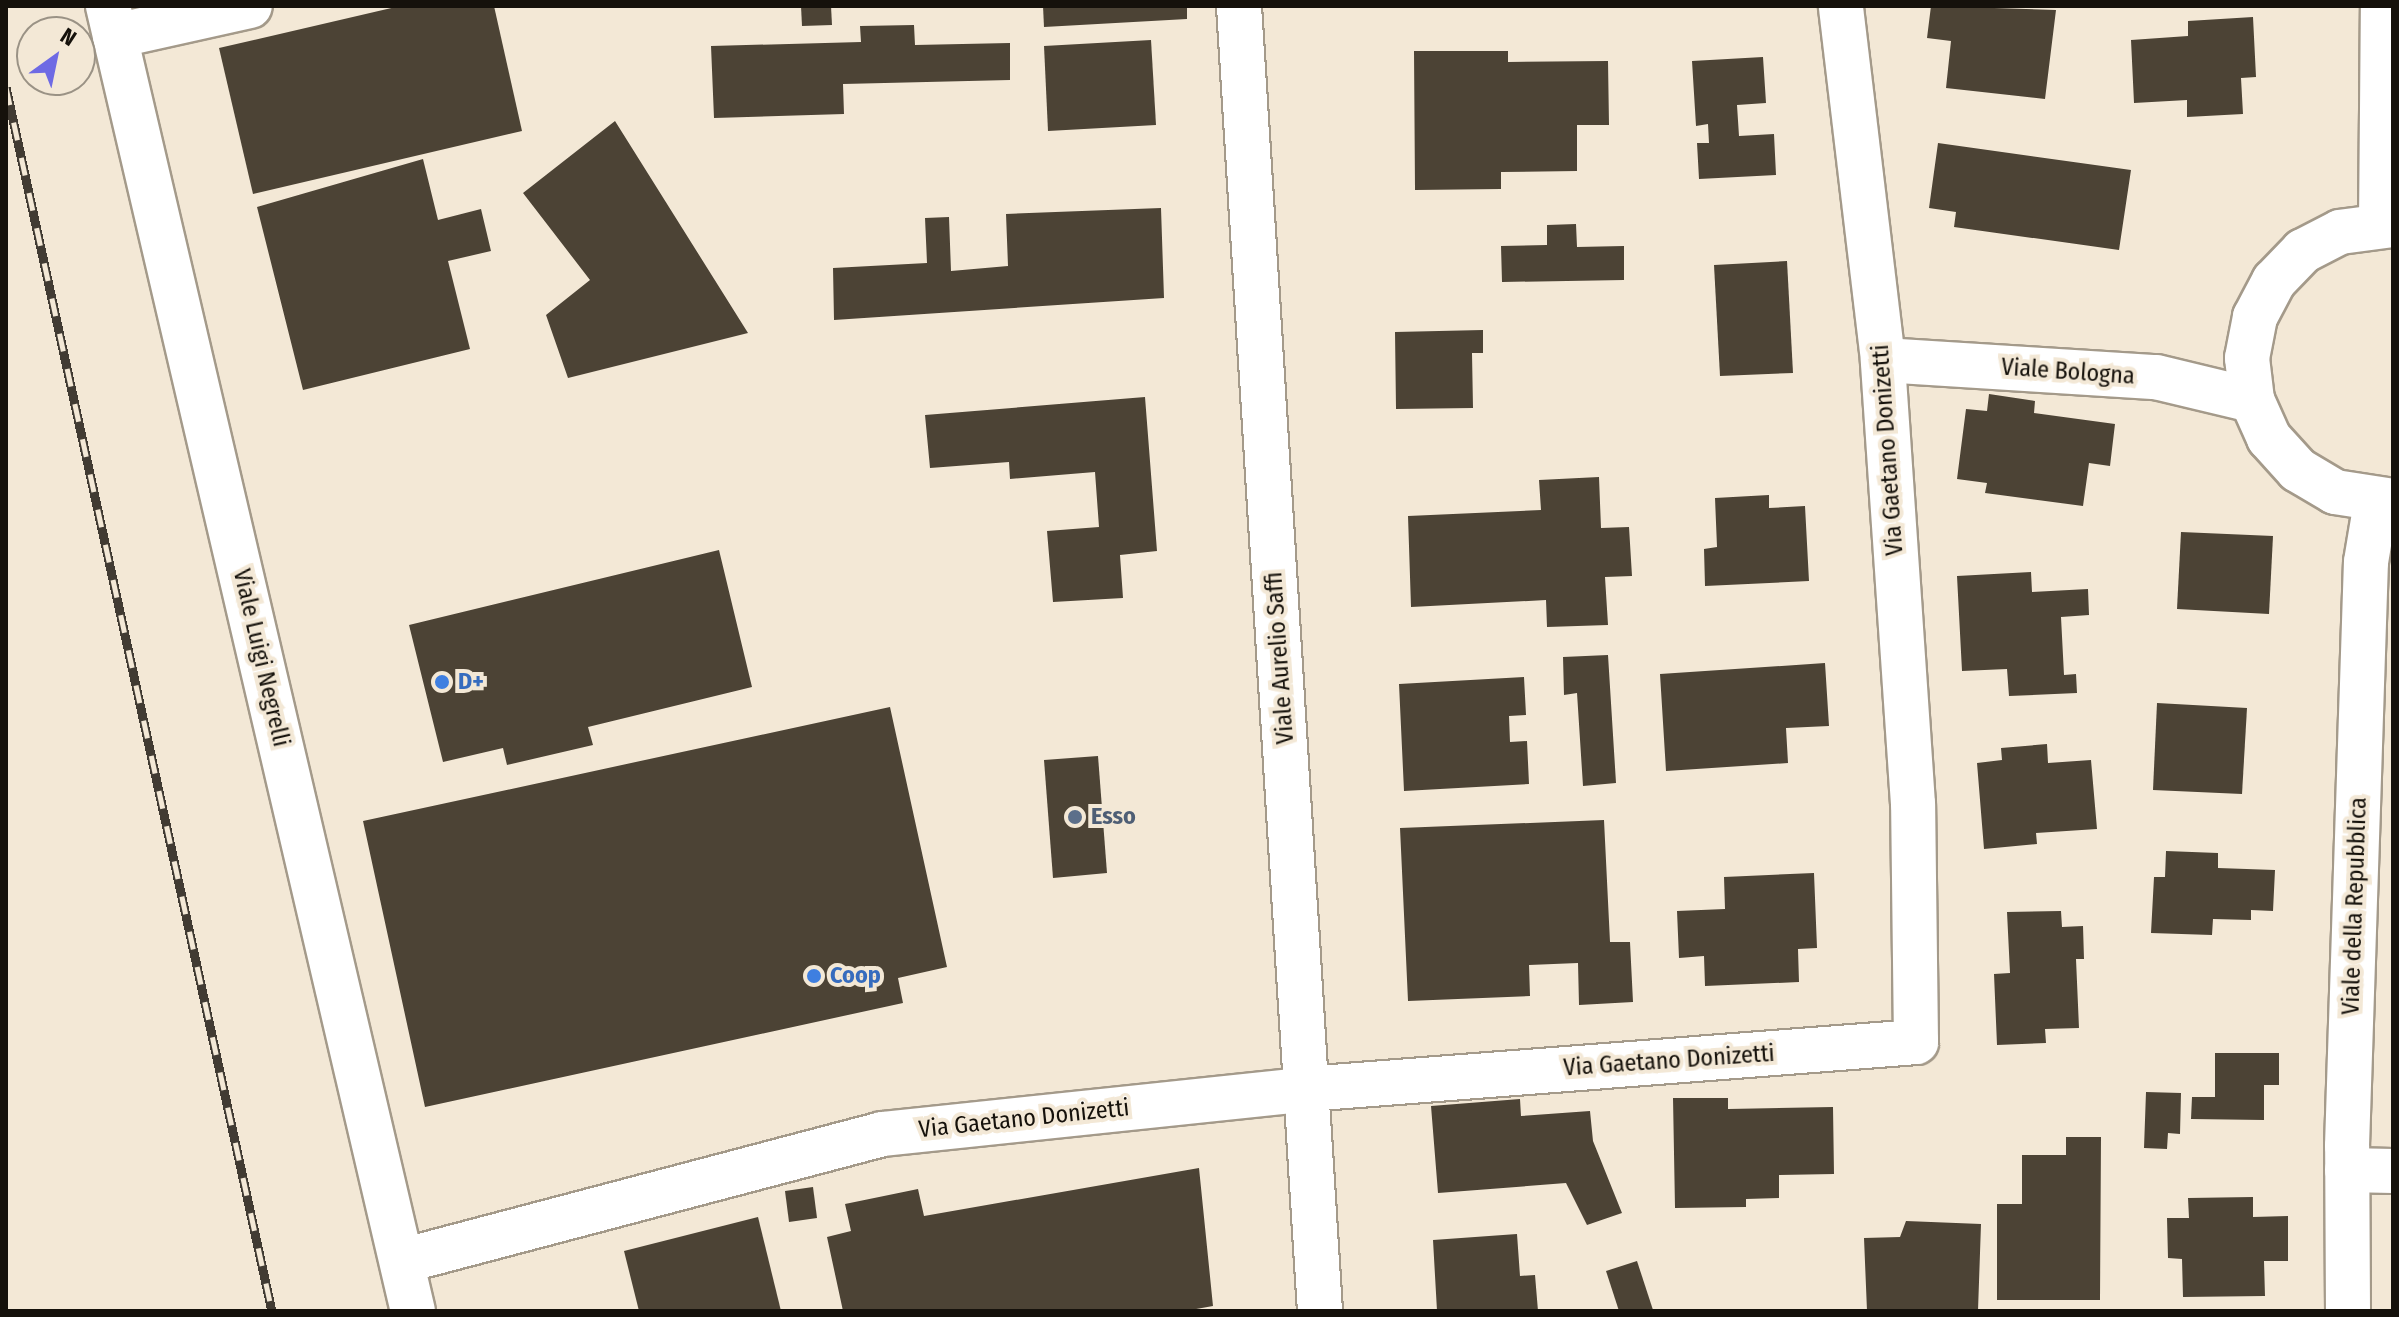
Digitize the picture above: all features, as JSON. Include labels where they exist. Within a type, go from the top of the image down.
[{"type":"street","points":[[112,21],[250,6]]},
{"type":"street","name":"Viale Aurelio Saffi","points":[[1239,6],[1320,1311]]},
{"type":"street","name":"Via Gaetano Donizetti","points":[[402,1261],[882,1134],[1307,1089],[1916,1042],[1913,804],[1883,360],[1841,6]]},
{"type":"street","points":[[2383,6],[2387,225],[2340,232],[2303,251],[2274,281],[2255,317],[2250,344],[2252,400],[2269,438],[2298,470],[2335,492],[2384,502]]},
{"type":"street","name":"Viale Luigi Negrelli","points":[[112,21],[413,1311]]},
{"type":"street","name":"Viale Bologna","points":[[1883,360],[2156,377],[2252,400]]},
{"type":"street","name":"Viale della Repubblica","points":[[2348,1311],[2347,1170],[2366,562],[2384,502]]},
{"type":"street","points":[[2347,1170],[2393,1171]]},
{"type":"building","points":[[400,6],[494,6],[522,131],[253,194],[219,48]]},
{"type":"building","points":[[801,6],[831,6],[832,25],[802,26]]},
{"type":"building","points":[[1043,6],[1187,6],[1187,19],[1044,27]]},
{"type":"building","points":[[1931,6],[2056,10],[2045,99],[1946,88],[1951,41],[1927,38]]},
{"type":"building","points":[[2253,17],[2256,77],[2241,78],[2243,114],[2187,117],[2187,100],[2134,103],[2131,40],[2188,36],[2188,21]]},
{"type":"building","points":[[914,25],[915,45],[1010,43],[1010,80],[843,84],[844,114],[714,118],[711,46],[861,42],[860,26]]},
{"type":"building","points":[[1151,40],[1156,125],[1048,131],[1044,46]]},
{"type":"building","points":[[1414,51],[1508,51],[1508,62],[1608,61],[1609,125],[1577,125],[1577,171],[1501,172],[1501,189],[1415,190]]},
{"type":"building","points":[[1763,57],[1766,103],[1737,105],[1739,136],[1774,134],[1776,175],[1699,179],[1697,143],[1709,143],[1708,124],[1696,126],[1692,61]]},
{"type":"building","points":[[615,121],[748,333],[568,378],[546,315],[590,280],[523,193]]},
{"type":"building","points":[[1938,143],[2131,170],[2119,250],[1954,227],[1956,212],[1929,208]]},
{"type":"building","points":[[423,159],[438,220],[481,209],[491,251],[448,261],[470,349],[303,390],[257,207]]},
{"type":"building","points":[[1161,208],[1164,298],[834,320],[833,268],[927,263],[925,218],[949,217],[951,271],[1008,266],[1006,214]]},
{"type":"building","points":[[1576,224],[1577,247],[1624,246],[1624,280],[1502,282],[1501,246],[1547,245],[1547,225]]},
{"type":"building","points":[[1787,261],[1793,373],[1720,376],[1714,265]]},
{"type":"building","points":[[1483,330],[1483,353],[1472,353],[1473,408],[1396,409],[1395,332]]},
{"type":"building","points":[[1989,394],[2035,401],[2034,413],[2115,424],[2110,466],[2089,463],[2083,506],[1985,493],[1987,483],[1957,479],[1966,409],[1987,411]]},
{"type":"building","points":[[1145,397],[1157,551],[1120,555],[1123,598],[1053,602],[1047,531],[1099,527],[1095,472],[1010,479],[1009,462],[930,468],[925,415]]},
{"type":"building","points":[[1599,477],[1601,528],[1629,527],[1632,576],[1605,577],[1608,625],[1547,627],[1546,600],[1411,607],[1408,516],[1541,510],[1539,480]]},
{"type":"building","points":[[1769,495],[1769,508],[1805,506],[1809,581],[1705,586],[1704,549],[1717,547],[1715,498]]},
{"type":"building","points":[[2181,532],[2273,536],[2269,614],[2177,609]]},
{"type":"building","points":[[719,550],[752,687],[588,727],[593,745],[507,765],[503,748],[443,762],[409,625]]},
{"type":"building","points":[[2031,572],[2032,592],[2088,589],[2089,615],[2061,617],[2064,675],[2076,674],[2077,693],[2009,696],[2007,669],[1962,671],[1957,576]]},
{"type":"building","points":[[1608,655],[1616,783],[1583,786],[1577,693],[1564,695],[1563,657]]},
{"type":"building","points":[[1825,663],[1829,726],[1786,728],[1788,763],[1666,771],[1660,674]]},
{"type":"building","points":[[1524,677],[1526,715],[1509,716],[1510,742],[1527,741],[1529,784],[1404,791],[1399,684]]},
{"type":"building","points":[[2157,703],[2247,708],[2242,794],[2153,790]]},
{"type":"building","points":[[890,707],[947,967],[898,978],[903,1003],[425,1107],[363,821]]},
{"type":"building","points":[[2047,744],[2048,763],[2091,760],[2097,829],[2036,833],[2037,844],[1984,849],[1977,763],[2002,760],[2001,748]]},
{"type":"building","name":"Esso","points":[[1098,756],[1107,873],[1053,878],[1044,760]]},
{"type":"building","points":[[1604,820],[1610,942],[1630,942],[1633,1002],[1579,1005],[1578,963],[1529,965],[1530,996],[1408,1001],[1400,828]]},
{"type":"building","points":[[2166,851],[2218,853],[2218,868],[2275,870],[2273,911],[2251,910],[2251,920],[2213,919],[2212,935],[2151,933],[2154,877],[2165,877]]},
{"type":"building","points":[[1814,873],[1817,948],[1798,949],[1799,982],[1705,986],[1704,956],[1679,958],[1677,911],[1725,909],[1724,877]]},
{"type":"building","points":[[2061,911],[2062,927],[2083,926],[2084,959],[2076,959],[2079,1028],[2045,1029],[2046,1043],[1997,1045],[1994,974],[2010,973],[2007,912]]},
{"type":"building","points":[[2215,1053],[2279,1053],[2279,1085],[2264,1085],[2264,1120],[2191,1119],[2192,1097],[2215,1097]]},
{"type":"building","points":[[2146,1092],[2181,1093],[2180,1134],[2168,1133],[2167,1149],[2144,1148]]},
{"type":"building","points":[[1673,1098],[1728,1098],[1728,1109],[1833,1107],[1834,1174],[1779,1175],[1779,1198],[1746,1199],[1746,1207],[1675,1208]]},
{"type":"building","points":[[1520,1099],[1521,1116],[1590,1111],[1593,1141],[1622,1213],[1587,1225],[1566,1183],[1438,1193],[1431,1106]]},
{"type":"building","points":[[2066,1137],[2101,1137],[2100,1300],[1997,1300],[1997,1204],[2022,1204],[2022,1155],[2066,1155]]},
{"type":"building","points":[[1199,1168],[1213,1306],[1185,1311],[843,1311],[827,1237],[851,1231],[845,1204],[918,1189],[924,1216]]},
{"type":"building","points":[[813,1187],[817,1218],[789,1222],[785,1191]]},
{"type":"building","points":[[2253,1197],[2253,1217],[2288,1216],[2288,1261],[2264,1261],[2265,1296],[2183,1297],[2182,1259],[2168,1258],[2167,1218],[2189,1218],[2188,1198]]},
{"type":"building","points":[[758,1217],[781,1311],[639,1311],[624,1251]]},
{"type":"building","points":[[1906,1221],[1981,1224],[1978,1311],[1867,1311],[1864,1238],[1900,1237]]},
{"type":"building","points":[[1517,1234],[1520,1276],[1535,1275],[1538,1311],[1437,1311],[1433,1240]]},
{"type":"building","points":[[1637,1261],[1653,1310],[1619,1311],[1606,1271]]},
{"type":"railway","points":[[6,87],[272,1311]]},
{"type":"place","name":"D+","points":[[442,682]]},
{"type":"place","name":"Esso","points":[[1075,817]]},
{"type":"place","name":"Coop","points":[[814,976]]}]
